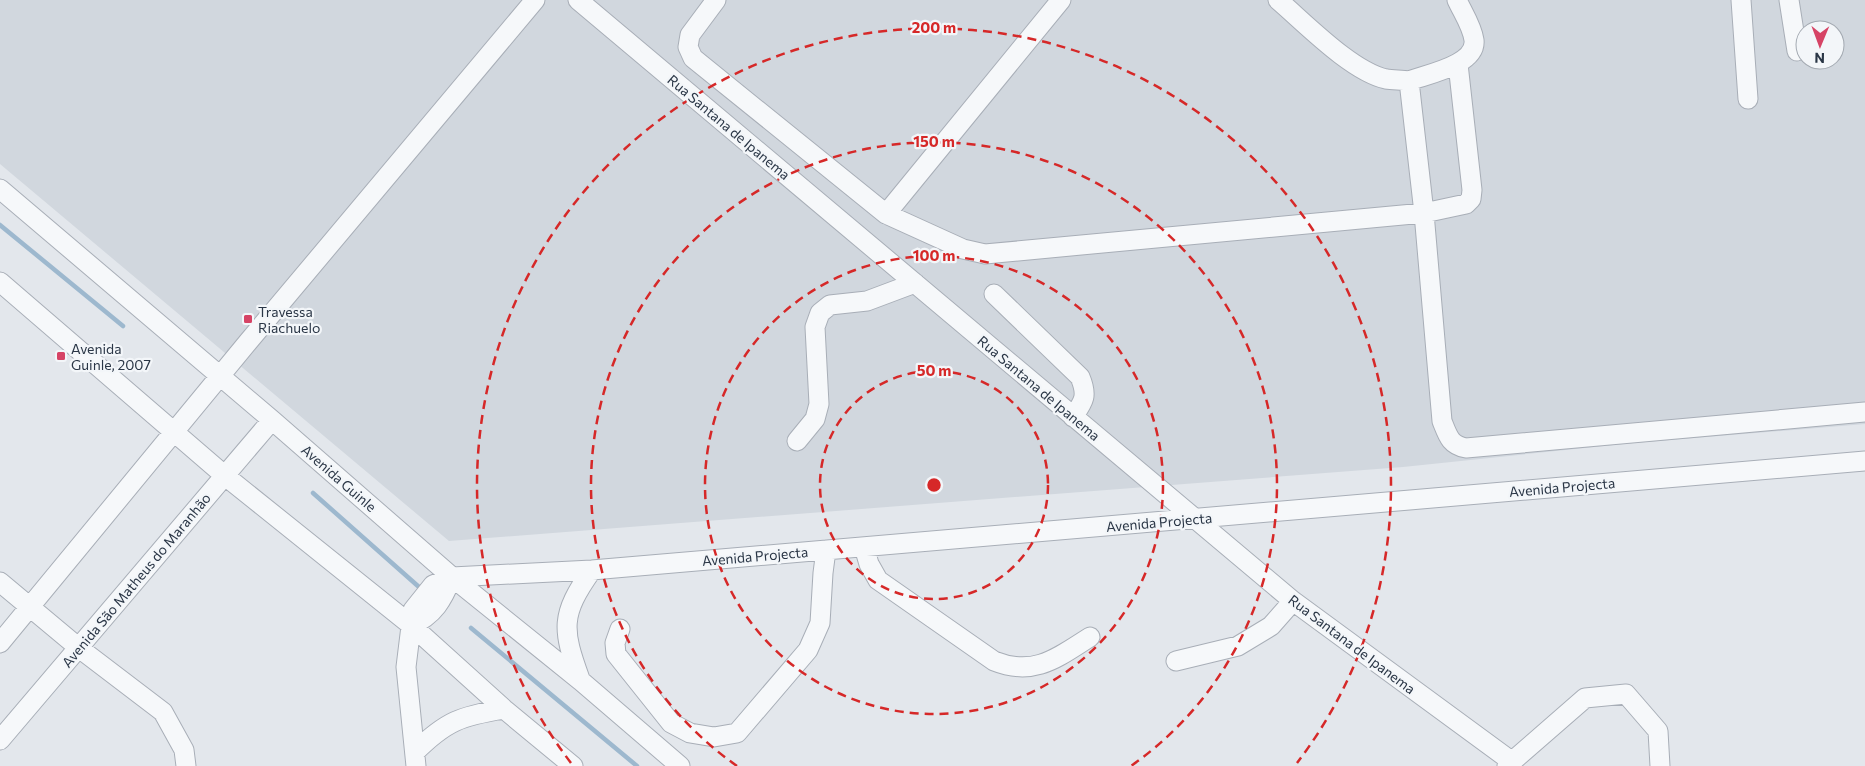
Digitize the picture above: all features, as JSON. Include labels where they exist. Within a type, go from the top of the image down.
[{"type":"street","points":[[0,643],[173,432],[535,0]]},
{"type":"street","name":"Rua Santana de Ipanema","points":[[578,0],[1293,601],[1509,764]]},
{"type":"street","points":[[716,0],[690,35],[688,48],[693,58],[886,214],[963,249],[985,254],[1424,213],[1466,204],[1471,200],[1472,190],[1458,64]]},
{"type":"street","points":[[886,214],[1061,0]]},
{"type":"street","points":[[1278,0],[1349,61],[1368,72],[1386,79],[1409,81],[1458,64],[1469,56],[1473,49],[1474,41],[1470,26],[1457,0]]},
{"type":"street","points":[[1741,0],[1748,99]]},
{"type":"street","points":[[1789,0],[1795,38]]},
{"type":"street","points":[[1409,81],[1424,213],[1442,421],[1448,436],[1456,446],[1466,448],[1865,412]]},
{"type":"street","name":"Avenida Guinle","points":[[0,189],[272,420],[452,577],[581,680],[680,766]]},
{"type":"street","points":[[0,282],[224,475],[411,625],[504,709],[573,766]]},
{"type":"street","points":[[797,441],[815,419],[819,404],[815,327],[820,313],[830,305],[867,301],[915,283]]},
{"type":"street","points":[[994,294],[1080,377],[1085,389],[1084,400],[1073,416]]},
{"type":"street","name":"Avenida São Matheus do Maranhão","points":[[0,740],[272,420]]},
{"type":"street","name":"Avenida Projecta","points":[[452,577],[592,570],[1865,461]]},
{"type":"street","points":[[864,547],[869,564],[878,580],[994,661],[1006,666],[1025,667],[1049,662],[1090,637]]},
{"type":"street","points":[[620,629],[615,643],[616,654],[670,723],[690,733],[714,737],[736,733],[808,650],[820,623],[822,572],[826,550]]},
{"type":"street","points":[[581,680],[569,648],[566,631],[569,610],[576,592],[592,570]]},
{"type":"street","points":[[411,625],[425,620],[445,596],[452,577]]},
{"type":"street","points":[[0,582],[79,648],[163,712],[184,750],[186,766]]},
{"type":"street","points":[[1176,661],[1238,646],[1271,626],[1293,601]]},
{"type":"street","points":[[411,625],[406,667],[407,694],[415,759]]},
{"type":"street","points":[[1509,764],[1585,698],[1626,694],[1658,731],[1660,766]]},
{"type":"street","points":[[415,759],[433,734],[454,721],[504,709]]},
{"type":"shaded area","points":[[0,0],[1865,0],[1865,424],[1633,443],[1403,467],[449,541],[0,164]]},
{"type":"waterway","points":[[0,225],[123,326]]},
{"type":"waterway","points":[[313,493],[419,587]]},
{"type":"waterway","points":[[471,628],[637,766]]},
{"type":"place","name":"Travessa Riachuelo","points":[[248,319]]},
{"type":"place","name":"Avenida Guinle, 2007","points":[[61,356]]}]
